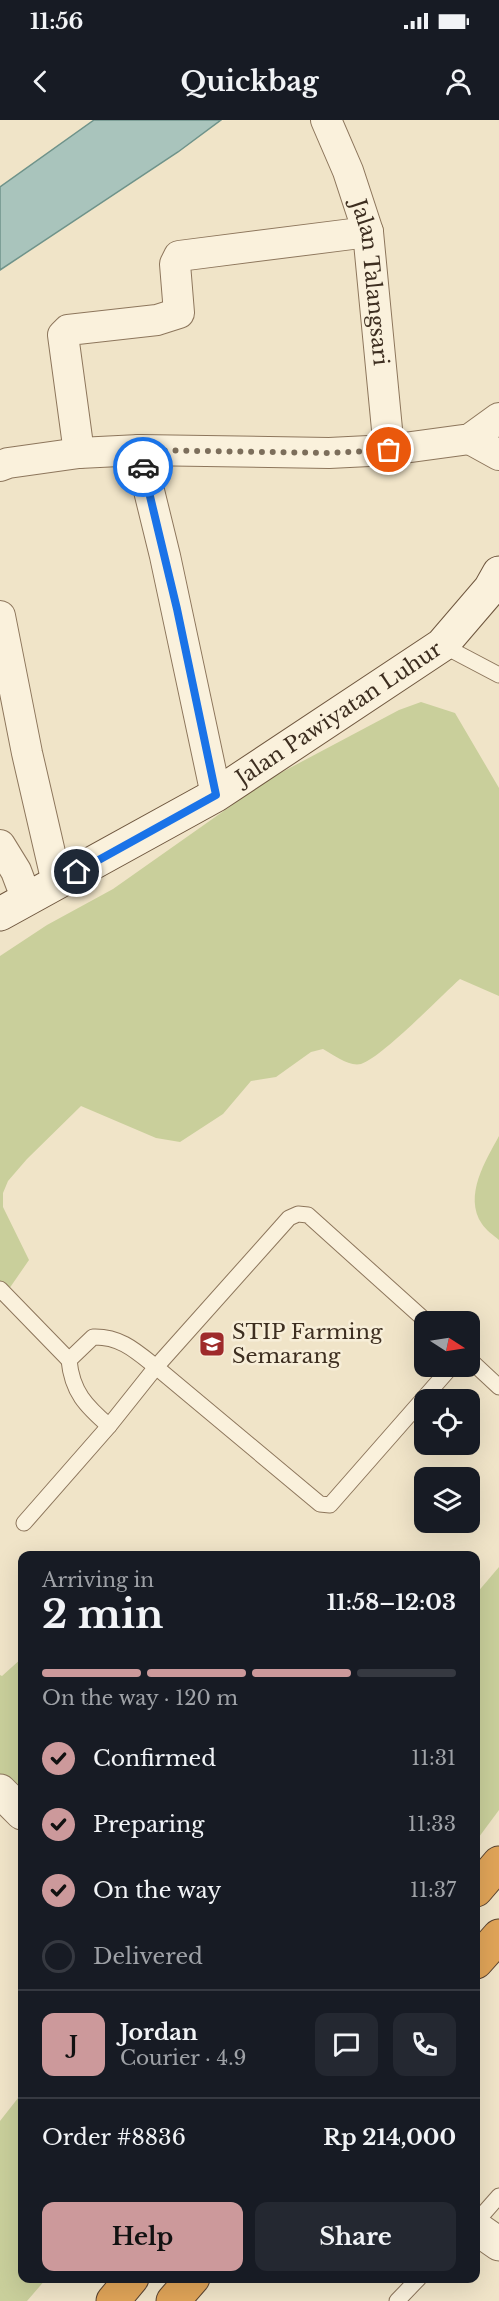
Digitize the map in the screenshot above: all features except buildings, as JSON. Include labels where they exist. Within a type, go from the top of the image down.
[{"type":"highway","points":[[480,1885],[499,1863]]},
{"type":"highway","points":[[480,1957],[499,1936]]},
{"type":"highway","points":[[113,2301],[128,2283]]},
{"type":"highway","points":[[173,2301],[189,2283]]},
{"type":"main road","name":"Jalan Pawiyatan Luhur","points":[[35,895],[216,795],[442,645],[496,590]]},
{"type":"main road","points":[[0,1791],[18,1809]]},
{"type":"main road","points":[[480,2231],[499,2244]]},
{"type":"street","name":"Jalan Talangsari","points":[[326,120],[348,171],[368,232],[389,450]]},
{"type":"street","points":[[79,453],[63,335],[68,330],[158,320],[179,314],[175,264],[179,256],[368,232]]},
{"type":"street","points":[[0,466],[79,453],[139,450],[329,453],[389,450],[470,439],[499,418]]},
{"type":"street","points":[[470,439],[499,455]]},
{"type":"street","points":[[139,450],[170,576],[216,795]]},
{"type":"street","points":[[0,616],[27,753],[35,895]]},
{"type":"street","points":[[0,845],[16,872],[35,895]]},
{"type":"lane","points":[[442,645],[499,675]]},
{"type":"lane","points":[[24,1523],[110,1426],[156,1367],[289,1218],[298,1214],[308,1215],[415,1311]]},
{"type":"lane","points":[[0,1289],[69,1360],[76,1392],[84,1404],[110,1426]]},
{"type":"lane","points":[[69,1360],[93,1337],[119,1340],[156,1367],[320,1504],[330,1505],[442,1377]]},
{"type":"lane","points":[[480,1369],[499,1387]]},
{"type":"lane","points":[[480,2217],[499,2196]]},
{"type":"lane","points":[[397,2301],[414,2283]]},
{"type":"green space","points":[[421,702],[455,713],[499,788],[499,996],[460,979],[396,1039],[370,1059],[361,1064],[352,1064],[323,1049],[311,1052],[276,1077],[251,1081],[223,1114],[180,1142],[156,1138],[81,1106],[27,1159],[8,1181],[3,1193],[3,1207],[29,1260],[0,1302],[0,956],[47,925],[113,889],[269,779],[399,710]]},
{"type":"green space","points":[[499,1136],[499,1240],[482,1224],[475,1202],[478,1178]]},
{"type":"green space","points":[[499,1567],[499,1810],[480,1836],[480,1589]]},
{"type":"green space","points":[[18,1662],[18,1792],[0,1774],[0,1675],[2,1676]]},
{"type":"green space","points":[[18,2098],[18,2283],[43,2283],[27,2301],[0,2301],[0,2121]]},
{"type":"water","points":[[94,120],[221,120],[178,152],[0,270],[0,187]]},
{"type":"way so far","points":[[143,467],[139,450],[329,453],[389,450]]},
{"type":"place","name":"STIP Farming Semarang","points":[[212,1344]]},
{"type":"route","points":[[77,872],[216,795],[201,734],[177,609],[143,467]]}]
